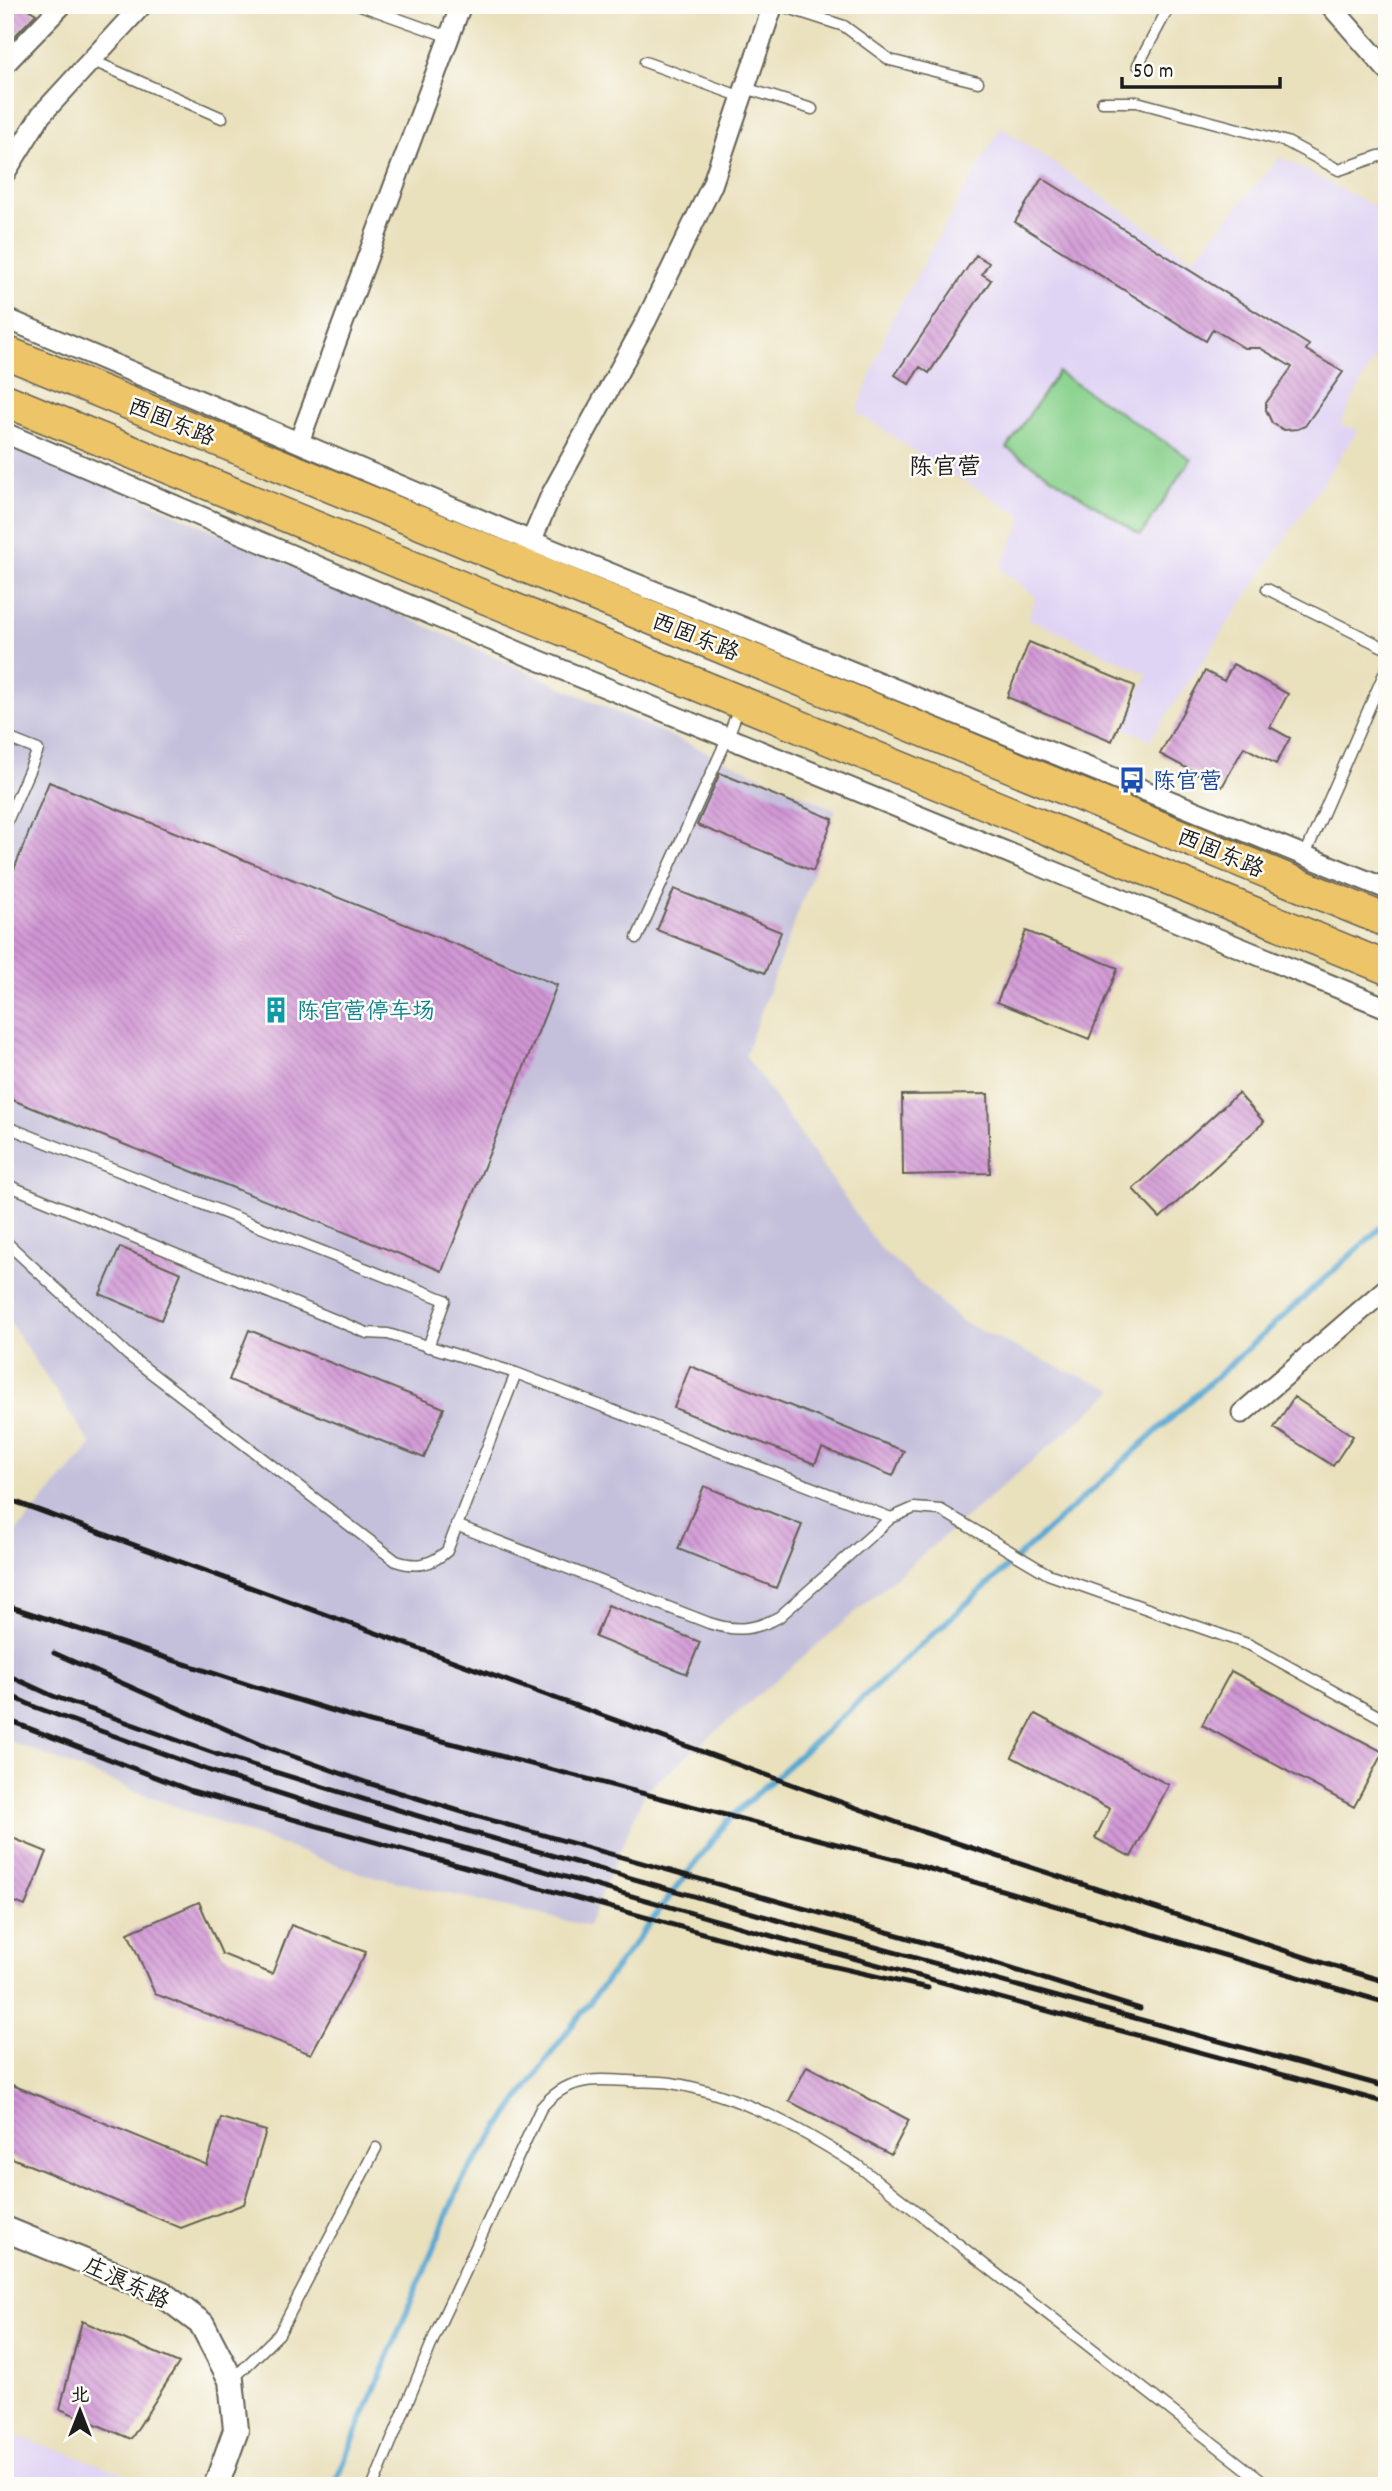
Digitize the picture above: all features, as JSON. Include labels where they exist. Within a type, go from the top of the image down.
[{"type":"main road","name":"西固东路","points":[[5,352],[526,553],[1387,921]]},
{"type":"main road","name":"西固东路","points":[[5,400],[1387,968]]},
{"type":"street","points":[[5,64],[62,5]]},
{"type":"street","points":[[5,173],[41,115],[142,5]]},
{"type":"street","points":[[299,442],[461,5]]},
{"type":"street","points":[[526,553],[551,495],[646,321],[712,185],[773,5]]},
{"type":"street","points":[[1329,5],[1387,70]]},
{"type":"street","points":[[5,318],[299,442],[526,553],[1387,889]]},
{"type":"street","points":[[5,433],[727,739],[1387,1008]]},
{"type":"street","points":[[1242,1413],[1387,1288]]},
{"type":"street","name":"庄浪东路","points":[[5,2229],[161,2293],[202,2324],[231,2380],[236,2430],[216,2486]]},
{"type":"lane","points":[[360,5],[449,37]]},
{"type":"lane","points":[[779,5],[844,26],[890,60],[978,82]]},
{"type":"lane","points":[[1138,65],[1170,5]]},
{"type":"lane","points":[[90,60],[222,118]]},
{"type":"lane","points":[[645,62],[743,92],[812,108]]},
{"type":"lane","points":[[1102,102],[1137,102],[1253,132],[1287,142],[1339,170],[1387,155]]},
{"type":"lane","points":[[1267,589],[1387,649]]},
{"type":"lane","points":[[1305,855],[1387,667]]},
{"type":"lane","points":[[637,938],[727,739],[741,702]]},
{"type":"lane","points":[[5,737],[38,750],[5,826]]},
{"type":"lane","points":[[5,1126],[445,1300],[428,1347]]},
{"type":"lane","points":[[5,1184],[367,1333],[388,1334],[516,1373],[891,1518]]},
{"type":"lane","points":[[5,1241],[128,1355],[396,1561],[410,1566],[424,1565],[447,1551],[516,1373]]},
{"type":"lane","points":[[456,1525],[709,1623],[726,1629],[745,1630],[763,1626],[779,1617],[891,1518],[914,1508],[941,1510],[1048,1574],[1250,1645],[1387,1721]]},
{"type":"lane","points":[[373,2486],[438,2328],[541,2108],[558,2091],[569,2085],[600,2080],[670,2083],[702,2091],[763,2112],[826,2145],[857,2165],[1268,2486]]},
{"type":"lane","points":[[231,2380],[279,2334],[376,2148]]},
{"type":"shaded area","points":[[1001,127],[1193,259],[1280,157],[1387,213],[1387,333],[1340,425],[1358,430],[1150,740],[1125,728],[1148,674],[1028,618],[1036,597],[1000,568],[1024,517],[913,450],[857,412],[891,321]]},
{"type":"shaded area","points":[[5,437],[836,810],[745,1055],[879,1247],[961,1321],[1064,1370],[1115,1390],[645,1792],[588,1926],[360,1873],[186,1811],[5,1739],[5,1537],[10,1539],[91,1445],[5,1315]]},
{"type":"shaded area","points":[[5,2432],[162,2486],[5,2486]]},
{"type":"green space","points":[[1058,372],[1191,459],[1141,535],[1007,448]]},
{"type":"building","points":[[5,5],[22,5],[36,14],[5,46]]},
{"type":"building","points":[[1042,178],[1309,345],[1306,350],[1343,372],[1305,426],[1284,430],[1272,423],[1266,410],[1266,403],[1292,367],[1260,348],[1244,348],[1213,329],[1206,341],[1015,222]]},
{"type":"building","points":[[976,255],[989,263],[982,274],[991,280],[929,373],[920,367],[909,384],[895,375]]},
{"type":"building","points":[[1029,642],[1135,686],[1112,741],[1007,697]]},
{"type":"building","points":[[1233,664],[1288,694],[1270,727],[1290,738],[1276,764],[1244,747],[1222,787],[1160,754],[1205,671],[1224,681]]},
{"type":"building","points":[[720,773],[833,819],[813,871],[697,825]]},
{"type":"building","name":"陈官营停车场","points":[[49,782],[557,985],[442,1271],[5,1097],[5,892]]},
{"type":"building","points":[[674,889],[781,932],[765,973],[657,930]]},
{"type":"building","points":[[1026,931],[1118,968],[1089,1039],[997,1002]]},
{"type":"building","points":[[1238,1093],[1264,1122],[1160,1218],[1133,1189]]},
{"type":"building","points":[[988,1094],[990,1173],[903,1175],[902,1095]]},
{"type":"building","points":[[120,1247],[181,1273],[161,1320],[100,1294]]},
{"type":"building","points":[[249,1330],[444,1408],[424,1458],[229,1380]]},
{"type":"building","points":[[690,1366],[904,1451],[893,1476],[822,1448],[815,1464],[674,1408]]},
{"type":"building","points":[[1294,1397],[1353,1436],[1333,1466],[1274,1428]]},
{"type":"building","points":[[704,1486],[802,1525],[776,1588],[678,1549]]},
{"type":"building","points":[[608,1605],[700,1642],[687,1674],[595,1637]]},
{"type":"building","points":[[1231,1671],[1383,1752],[1354,1807],[1202,1725]]},
{"type":"building","points":[[1035,1714],[1169,1785],[1131,1857],[1095,1838],[1110,1809],[1012,1757]]},
{"type":"building","points":[[5,1835],[47,1852],[25,1906],[5,1898]]},
{"type":"building","points":[[199,1902],[222,1954],[272,1974],[291,1925],[366,1952],[311,2054],[155,1994],[128,1933]]},
{"type":"building","points":[[807,2066],[909,2120],[891,2155],[789,2101]]},
{"type":"building","points":[[5,2082],[207,2165],[221,2118],[266,2131],[244,2204],[181,2228],[5,2155]]},
{"type":"building","points":[[82,2321],[179,2363],[131,2439],[60,2409]]},
{"type":"waterway","points":[[334,2486],[461,2182],[555,2048],[728,1820],[1387,1222]]},
{"type":"railway","points":[[5,1498],[923,1832],[1387,1982]]},
{"type":"railway","points":[[5,1605],[370,1722],[913,1864],[1387,2003]]},
{"type":"railway","points":[[54,1653],[264,1746],[368,1783],[958,1952],[1140,2009]]},
{"type":"railway","points":[[5,1674],[53,1696],[216,1754],[464,1830],[784,1922],[1387,2087]]},
{"type":"railway","points":[[5,1693],[35,1707],[216,1773],[338,1812],[779,1938],[1387,2103]]},
{"type":"railway","points":[[5,1719],[192,1791],[774,1953],[928,1988]]},
{"type":"place","name":"陈官营","points":[[1132,780]]},
{"type":"place","name":"陈官营停车场","points":[[276,1010]]},
{"type":"district","name":"陈官营","points":[[945,466]]}]
